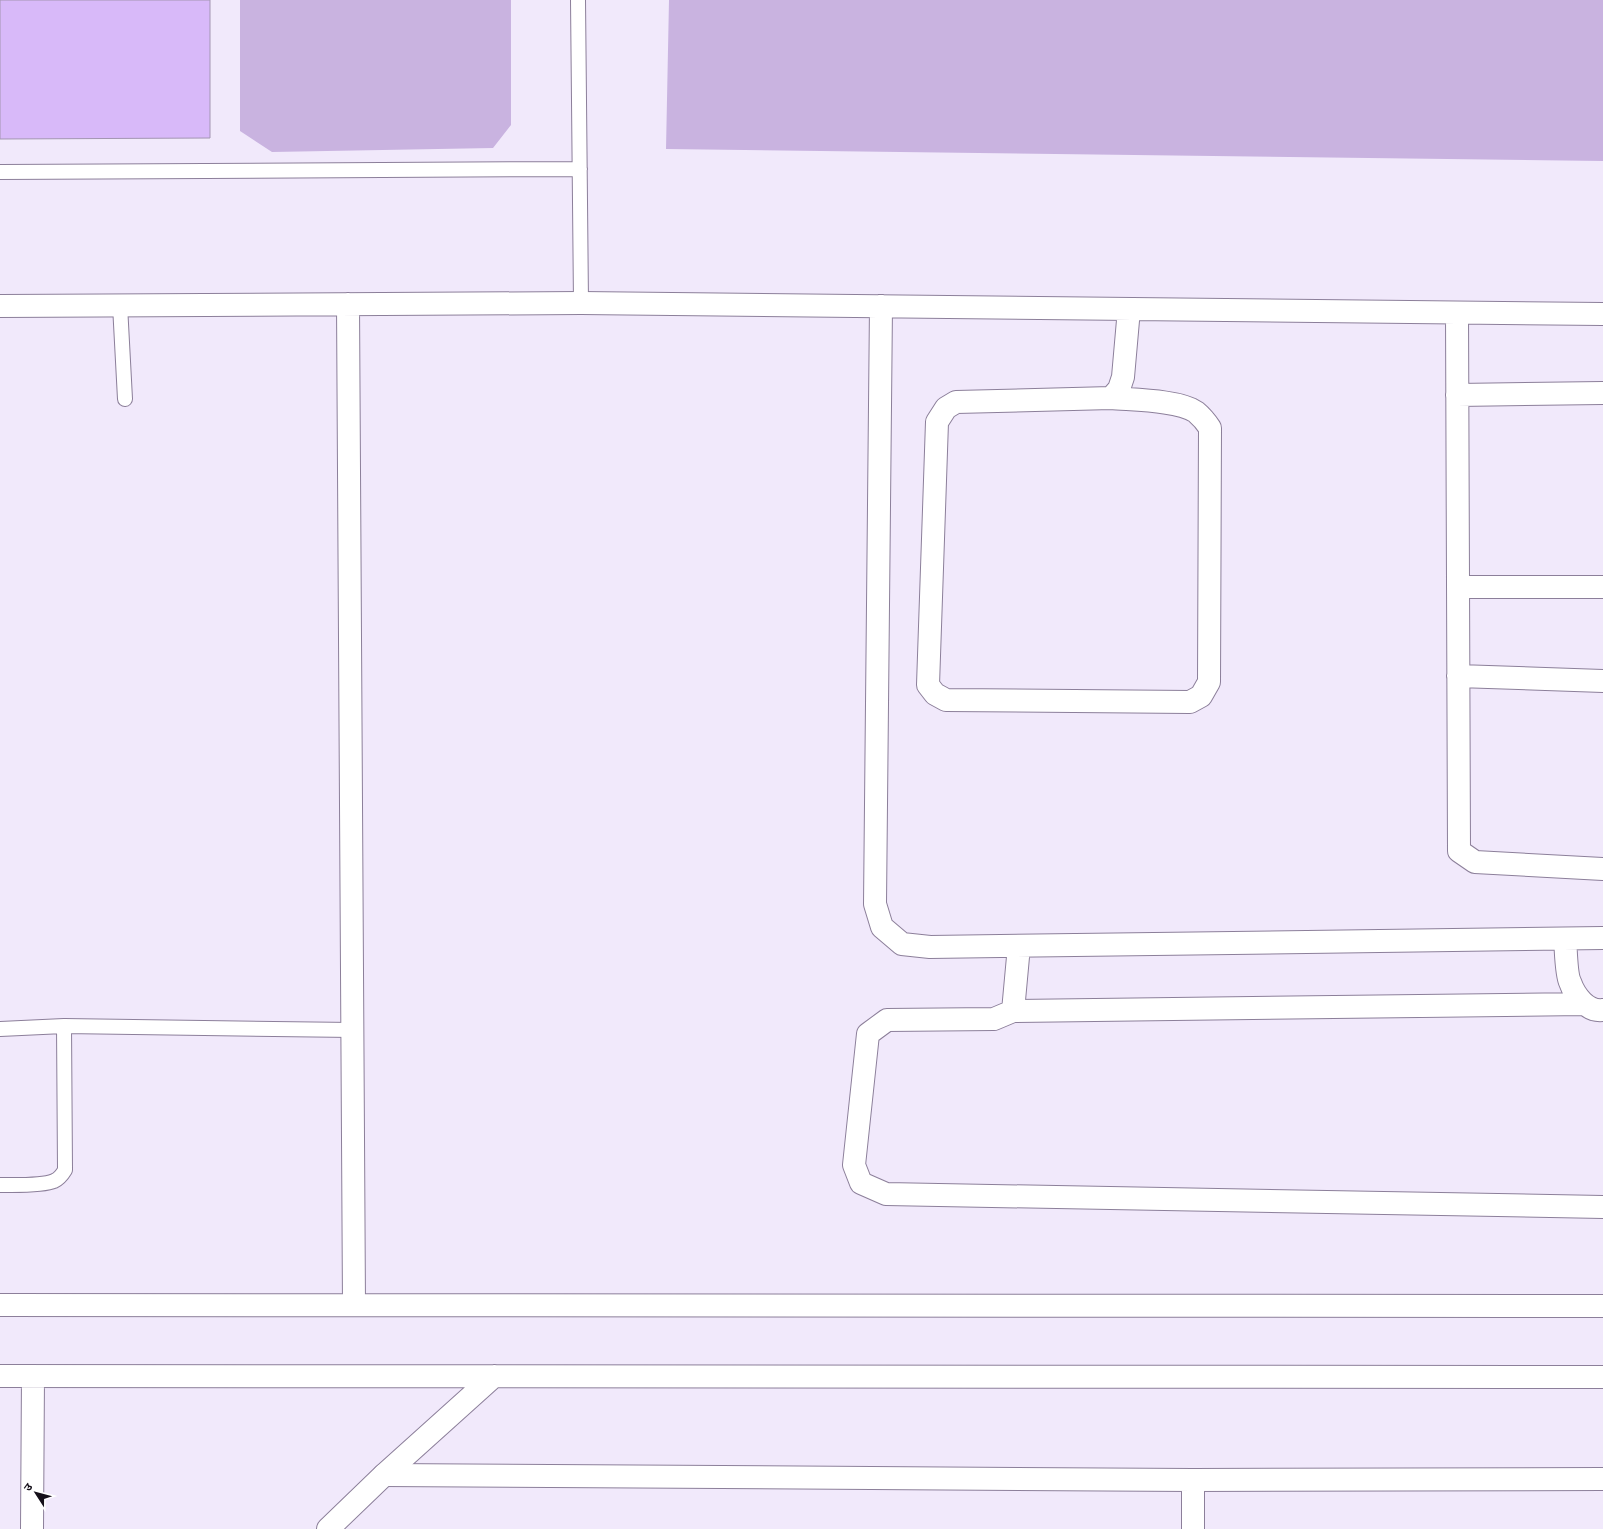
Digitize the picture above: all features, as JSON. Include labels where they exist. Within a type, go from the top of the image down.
[{"type":"street","points":[[0,306],[581,303],[1603,314]]},
{"type":"street","points":[[348,304],[354,1305]]},
{"type":"street","points":[[880,306],[874,904],[882,927],[902,944],[930,947],[1603,938]]},
{"type":"street","points":[[1110,398],[1179,405],[1194,411],[1204,418],[1210,428],[1209,682],[1204,691],[1201,696],[1190,702],[946,700],[935,694],[928,685],[937,422],[946,408],[956,402],[1110,398],[1119,389],[1124,377],[1129,309]]},
{"type":"street","points":[[1457,313],[1459,851],[1475,862],[1603,869]]},
{"type":"street","points":[[1457,394],[1603,392]]},
{"type":"street","points":[[1458,587],[1603,587]]},
{"type":"street","points":[[1458,676],[1603,681]]},
{"type":"street","points":[[1565,938],[1569,982],[1593,1007]]},
{"type":"street","points":[[1013,1011],[1020,946]]},
{"type":"street","points":[[1593,1007],[1013,1011],[994,1019],[887,1020],[868,1034],[854,1165],[861,1183],[886,1194],[1603,1207]]},
{"type":"street","points":[[0,1305],[1603,1306]]},
{"type":"street","points":[[0,1376],[1603,1377]]},
{"type":"street","points":[[328,1529],[384,1475],[494,1376]]},
{"type":"street","points":[[32,1529],[33,1377]]},
{"type":"street","points":[[384,1475],[1193,1480],[1603,1478]]},
{"type":"street","points":[[1193,1480],[1193,1529]]},
{"type":"lane","points":[[578,0],[581,303]]},
{"type":"lane","points":[[0,172],[580,169]]},
{"type":"lane","points":[[120,305],[125,399]]},
{"type":"lane","points":[[0,1029],[64,1026],[353,1030]]},
{"type":"lane","points":[[0,1185],[45,1184],[57,1179],[65,1170],[64,1026]]},
{"type":"shaded area","points":[[240,0],[511,0],[511,125],[493,148],[272,152],[240,131]]},
{"type":"shaded area","points":[[669,0],[1603,0],[1603,161],[666,149]]},
{"type":"building","points":[[0,0],[210,0],[210,138],[0,139]]}]
